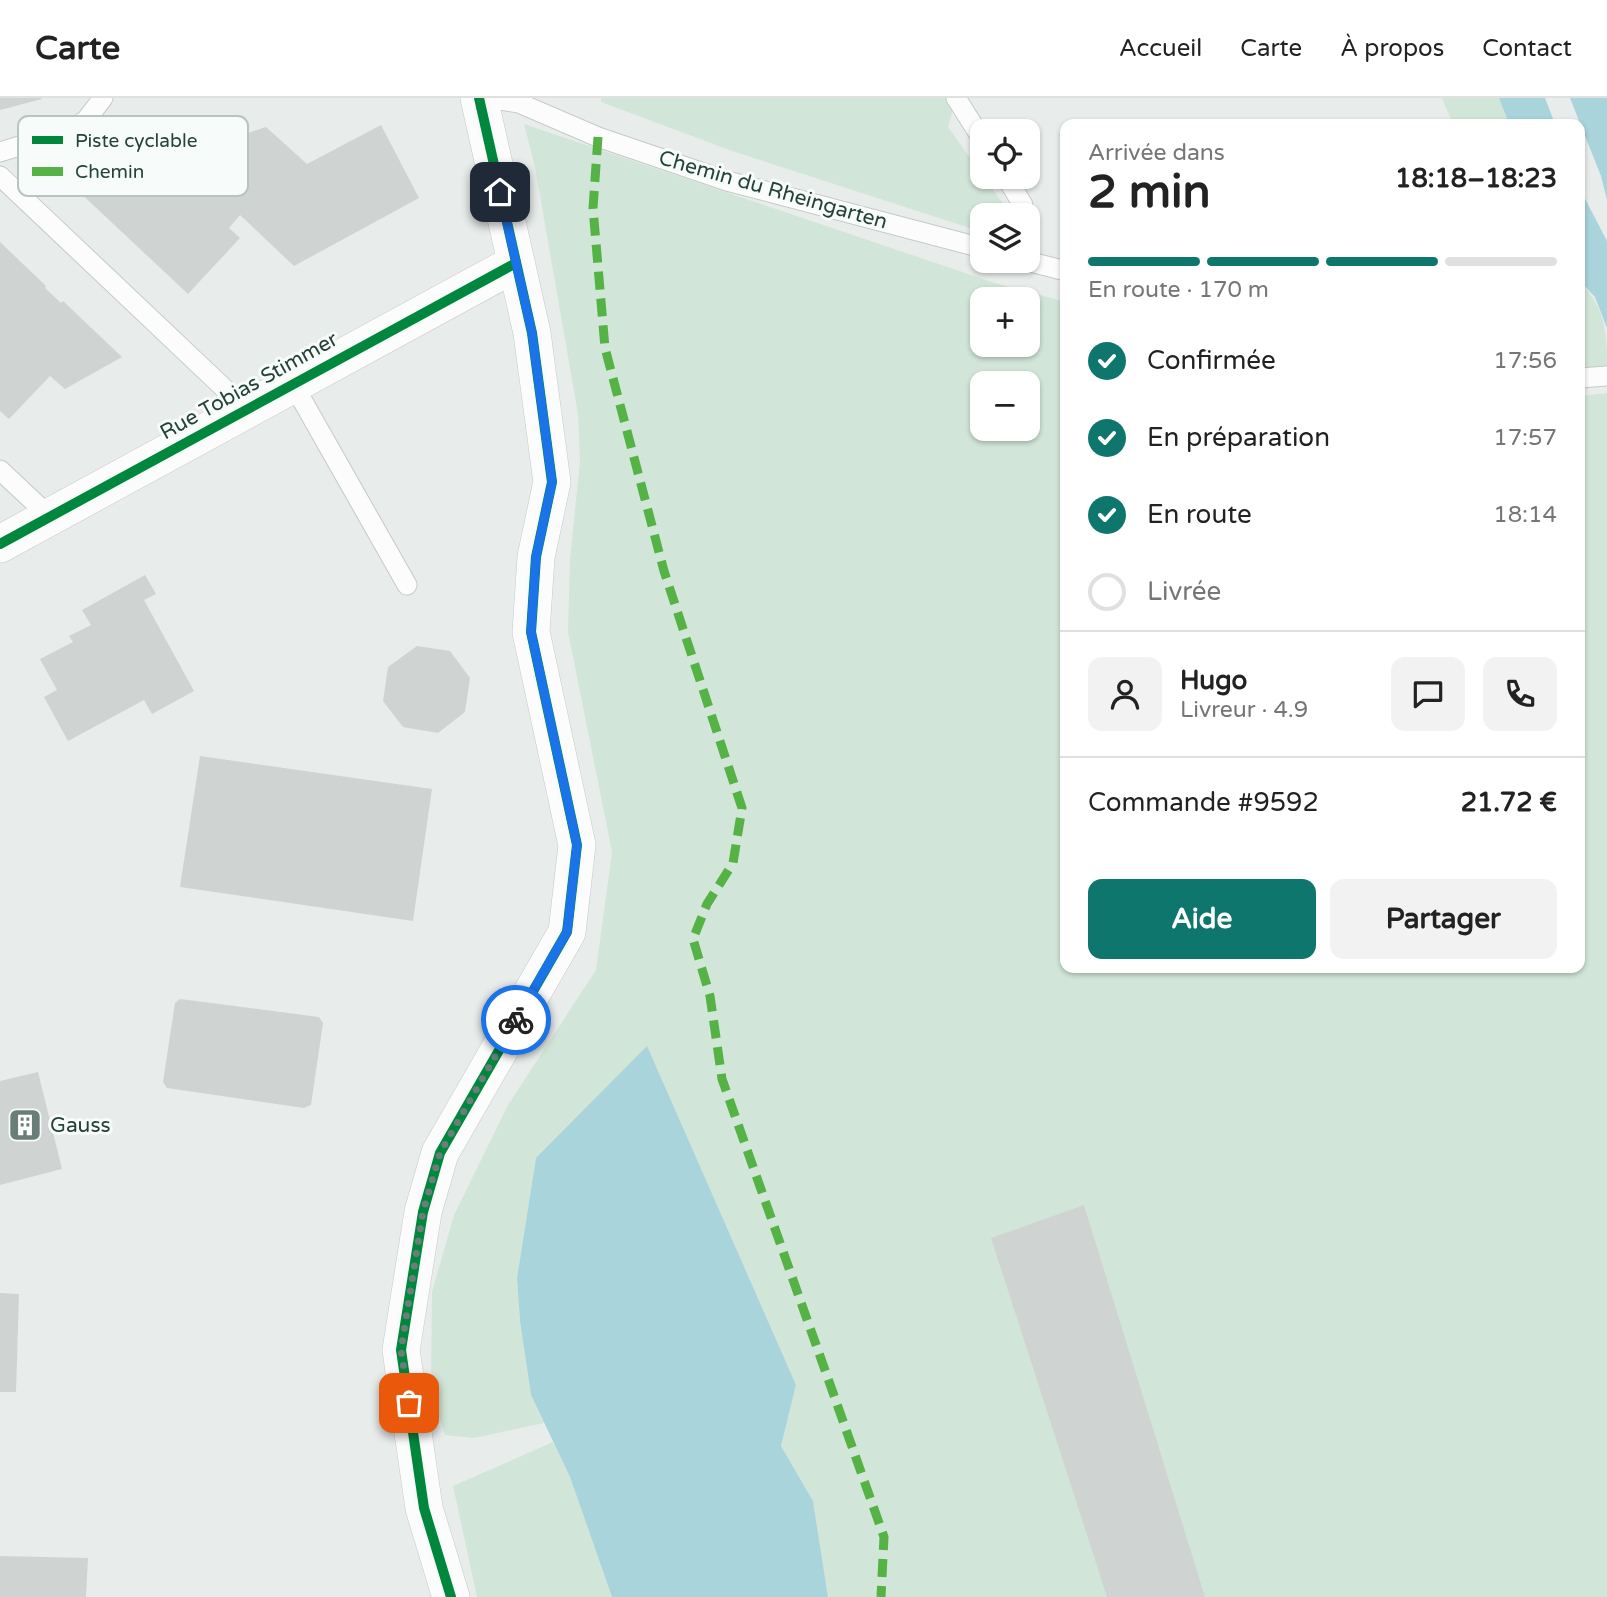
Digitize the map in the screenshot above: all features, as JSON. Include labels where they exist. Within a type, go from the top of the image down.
[{"type":"street","points":[[451,1597],[424,1508],[401,1350],[423,1212],[440,1153],[567,932],[577,845],[531,632],[536,557],[552,482],[532,333],[479,98]]},
{"type":"street","name":"Rue Tobias Stimmer","points":[[0,544],[516,262]]},
{"type":"lane","points":[[89,116],[103,98]]},
{"type":"lane","name":"Chemin du Rheingarten","points":[[487,98],[519,103],[598,137],[727,181],[970,245]]},
{"type":"lane","points":[[956,98],[970,120]]},
{"type":"lane","points":[[0,152],[18,147]]},
{"type":"lane","points":[[0,176],[18,193]]},
{"type":"lane","points":[[21,196],[246,409]]},
{"type":"lane","points":[[1040,264],[1060,269]]},
{"type":"lane","points":[[1585,378],[1607,376]]},
{"type":"lane","points":[[293,384],[407,584]]},
{"type":"lane","points":[[0,470],[50,517]]},
{"type":"green space","points":[[601,98],[956,98],[948,127],[970,158],[970,189],[992,189],[1002,203],[970,203],[970,228],[732,151],[601,102]]},
{"type":"green space","points":[[1442,98],[1499,98],[1507,119],[1451,119]]},
{"type":"green space","points":[[524,124],[1010,287],[970,287],[970,357],[1040,357],[1040,295],[1060,300],[1060,973],[1585,973],[1585,395],[1607,393],[1607,1597],[828,1597],[813,1501],[781,1446],[796,1385],[536,1158],[517,1278],[520,1321],[531,1395],[544,1423],[474,1438],[445,1435],[431,1391],[432,1292],[454,1215],[508,1105],[596,970],[612,852],[568,632],[570,559],[580,461],[578,414],[535,167]]},
{"type":"green space","points":[[1585,287],[1596,303],[1604,323],[1607,372],[1585,373]]},
{"type":"green space","points":[[553,1442],[570,1477],[612,1597],[477,1597],[453,1486]]},
{"type":"water","points":[[1499,98],[1545,98],[1553,119],[1507,119]]},
{"type":"water","points":[[1570,98],[1607,98],[1607,200],[1585,136],[1585,119],[1578,119]]},
{"type":"water","points":[[1585,199],[1607,241],[1607,328],[1595,297],[1585,286]]},
{"type":"water","points":[[647,1046],[796,1385],[781,1446],[813,1501],[828,1597],[612,1597],[570,1477],[531,1395],[520,1321],[517,1278],[536,1158]]},
{"type":"building","points":[[0,98],[41,98],[42,99],[0,110]]},
{"type":"building","points":[[381,125],[419,198],[294,266],[240,215],[229,228],[240,238],[188,294],[84,196],[248,196],[248,133],[266,127],[307,164]]},
{"type":"building","points":[[0,242],[46,286],[45,288],[61,303],[63,301],[122,357],[65,389],[50,376],[9,419],[0,411]]},
{"type":"building","points":[[145,575],[156,594],[144,600],[194,691],[152,714],[144,700],[68,741],[44,697],[57,690],[40,659],[73,642],[69,636],[91,625],[82,610]]},
{"type":"building","points":[[417,646],[450,651],[470,678],[465,712],[438,733],[403,727],[383,701],[388,667]]},
{"type":"building","points":[[200,756],[432,789],[413,921],[180,887]]},
{"type":"building","points":[[180,999],[319,1017],[323,1023],[311,1105],[304,1108],[167,1088],[163,1082],[175,1003]]},
{"type":"building","name":"Gauss","points":[[38,1072],[62,1169],[0,1185],[0,1081]]},
{"type":"building","points":[[1084,1205],[1205,1597],[1107,1597],[991,1238]]},
{"type":"building","points":[[0,1293],[19,1294],[16,1392],[0,1392]]},
{"type":"building","points":[[0,1556],[88,1558],[86,1597],[0,1597]]},
{"type":"marked path","points":[[598,137],[593,208],[605,348],[664,571],[742,808],[733,863],[707,904],[693,939],[710,996],[722,1079],[884,1537],[881,1597]]},
{"type":"cycle path","points":[[451,1597],[424,1508],[401,1350],[423,1212],[440,1153],[567,932],[577,845],[531,632],[536,557],[552,482],[532,333],[479,98]]},
{"type":"cycle path","points":[[0,544],[516,263]]},
{"type":"way so far","points":[[409,1403],[401,1350],[423,1212],[434,1172],[440,1153],[516,1020]]},
{"type":"place","name":"Gauss","points":[[25,1125]]},
{"type":"route","points":[[500,192],[532,333],[552,482],[536,557],[531,632],[577,845],[567,932],[516,1020]]}]
